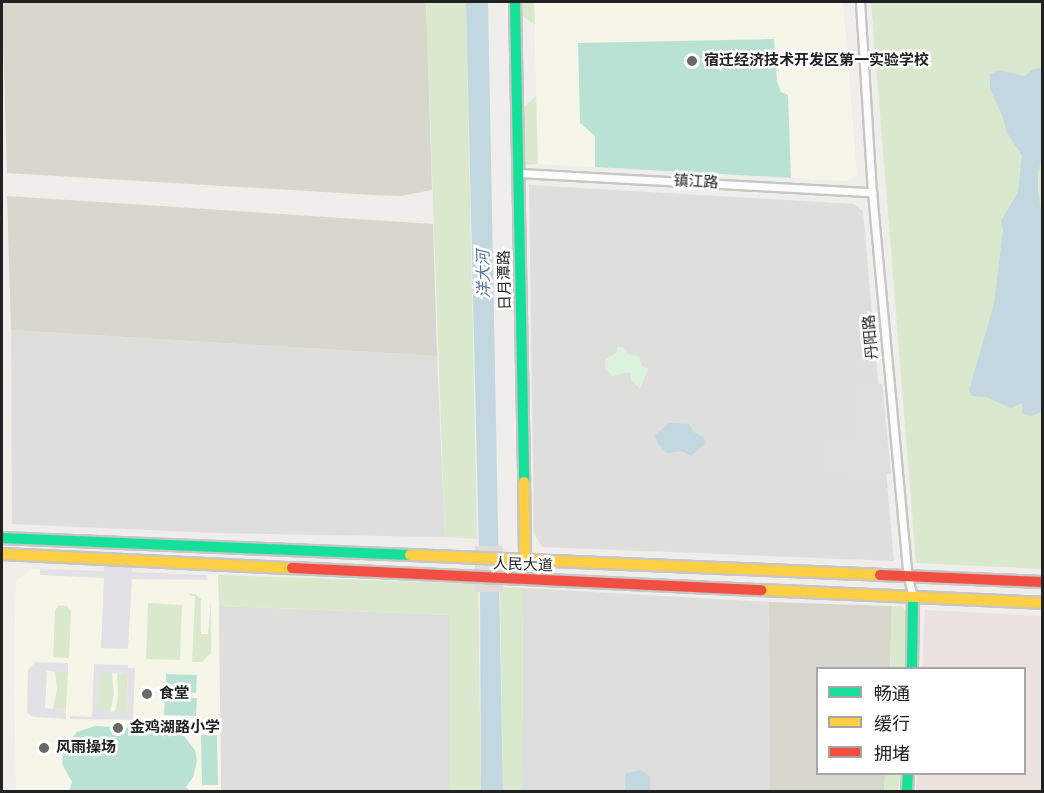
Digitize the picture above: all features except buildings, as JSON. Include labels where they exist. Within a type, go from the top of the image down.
[{"type":"main road","name":"日月潭路","points":[[515,2],[525,558]]},
{"type":"main road","name":"人民大道","points":[[2,538],[525,558],[1042,582]]},
{"type":"main road","points":[[48,540],[42,548],[49,556]]},
{"type":"main road","name":"人民大道","points":[[2,554],[1042,603]]},
{"type":"main road","points":[[847,594],[856,586],[850,574]]},
{"type":"main road","name":"丹阳路","points":[[912,667],[913,597]]},
{"type":"main road","points":[[907,792],[908,775]]},
{"type":"street","name":"丹阳路","points":[[860,2],[872,192],[908,577],[913,597]]},
{"type":"street","name":"镇江路","points":[[519,173],[872,192]]},
{"type":"shaded area","points":[[2,2],[426,2],[432,190],[400,196],[373,195],[7,173]]},
{"type":"shaded area","name":"宿迁经济技术开发区第一实验学校","points":[[534,2],[843,2],[857,175],[845,181],[538,164]]},
{"type":"shaded area","points":[[529,185],[854,204],[863,211],[894,561],[542,547],[534,534]]},
{"type":"shaded area","points":[[7,196],[433,224],[437,356],[11,330]]},
{"type":"shaded area","points":[[11,330],[437,356],[445,537],[216,533],[12,524]]},
{"type":"shaded area","points":[[859,383],[882,384],[891,474],[828,472],[829,445],[855,446]]},
{"type":"shaded area","points":[[104,562],[132,564],[132,572],[207,575],[208,580],[132,579],[128,649],[101,648],[104,578],[40,575],[40,569],[104,571]]},
{"type":"shaded area","name":"金鸡湖路小学","points":[[31,569],[218,575],[221,791],[16,792],[14,664],[16,581]]},
{"type":"shaded area","points":[[523,588],[769,602],[770,791],[522,792]]},
{"type":"shaded area","points":[[769,602],[892,606],[890,667],[816,667],[816,775],[885,775],[884,791],[770,791]]},
{"type":"shaded area","points":[[219,606],[449,615],[449,791],[221,791]]},
{"type":"shaded area","points":[[925,610],[1042,616],[1042,791],[916,791],[917,775],[1026,775],[1026,667],[922,667]]},
{"type":"shaded area","points":[[35,662],[68,663],[68,672],[47,671],[45,708],[66,710],[66,719],[33,717],[27,713],[28,670]]},
{"type":"shaded area","points":[[94,664],[128,665],[128,668],[135,668],[133,720],[70,719],[70,716],[92,717]],"holes":[[[100,673],[128,674],[126,712],[99,711]]]},
{"type":"green space","points":[[426,2],[466,2],[477,539],[445,537]]},
{"type":"green space","points":[[520,2],[534,2],[535,25],[520,14]]},
{"type":"green space","points":[[871,2],[1042,2],[1042,569],[916,563]]},
{"type":"green space","points":[[774,39],[777,81],[781,92],[788,95],[791,178],[595,167],[595,136],[580,123],[578,43]]},
{"type":"green space","points":[[536,96],[538,164],[523,165],[522,109]]},
{"type":"green space","points":[[617,347],[623,347],[629,355],[639,356],[642,366],[648,369],[640,389],[631,380],[630,372],[613,376],[605,369],[606,359],[616,353]]},
{"type":"green space","points":[[218,575],[478,584],[481,791],[449,791],[449,615],[219,606]]},
{"type":"green space","points":[[500,587],[523,588],[522,791],[503,791]]},
{"type":"green space","points":[[188,594],[196,594],[201,599],[201,634],[208,634],[211,600],[211,653],[202,662],[192,662],[195,597]]},
{"type":"green space","points":[[148,603],[182,605],[180,660],[146,659]]},
{"type":"green space","points":[[59,605],[67,606],[71,611],[69,658],[53,657],[55,610]]},
{"type":"green space","points":[[892,606],[902,606],[907,613],[905,667],[890,667]]},
{"type":"green space","points":[[55,671],[68,672],[66,710],[53,709],[57,689]]},
{"type":"green space","points":[[100,673],[112,673],[114,694],[110,712],[98,711]]},
{"type":"green space","points":[[117,674],[128,674],[126,712],[115,712],[118,695]]},
{"type":"green space","points":[[166,674],[197,675],[196,693],[166,692]]},
{"type":"green space","points":[[165,697],[197,698],[196,716],[164,715]]},
{"type":"green space","points":[[95,726],[168,730],[184,736],[195,750],[197,761],[193,777],[185,788],[188,788],[188,791],[69,791],[72,782],[62,764],[64,748],[77,732]]},
{"type":"green space","points":[[201,735],[217,735],[218,785],[202,785]]},
{"type":"green space","points":[[885,775],[900,775],[898,791],[884,791]]},
{"type":"water","name":"洋大河","points":[[466,2],[488,2],[503,792],[481,791],[480,592]]},
{"type":"water","points":[[1042,68],[1042,159],[1038,172],[1038,192],[1042,215],[1042,412],[1031,416],[1022,413],[1022,403],[1011,408],[986,397],[972,396],[969,390],[994,304],[1003,230],[1001,221],[1018,192],[1022,155],[1007,133],[1002,115],[990,89],[990,74],[999,70],[1025,76],[1033,69]]},
{"type":"water","points":[[669,423],[689,424],[694,432],[704,438],[705,444],[691,456],[681,451],[667,453],[658,444],[655,435]]},
{"type":"water","points":[[641,770],[650,777],[650,791],[625,791],[626,773]]},
{"type":"pier","points":[[475,546],[503,546],[503,592],[475,592]]},
{"type":"traffic: fast","points":[[515,2],[524,482]]},
{"type":"traffic: fast","points":[[2,538],[410,555]]},
{"type":"traffic: fast","points":[[912,667],[913,597]]},
{"type":"traffic: fast","points":[[907,792],[908,775]]},
{"type":"traffic: slow","points":[[524,482],[525,558]]},
{"type":"traffic: slow","points":[[2,554],[292,568]]},
{"type":"traffic: slow","points":[[410,555],[880,575]]},
{"type":"traffic: slow","points":[[761,590],[1042,603]]},
{"type":"traffic: jam","points":[[292,568],[761,590]]},
{"type":"traffic: jam","points":[[880,575],[1042,582]]},
{"type":"place","name":"宿迁经济技术开发区第一实验学校","points":[[692,61]]},
{"type":"place","name":"食堂","points":[[147,694]]},
{"type":"place","name":"金鸡湖路小学","points":[[118,728]]},
{"type":"place","name":"风雨操场","points":[[44,748]]}]
